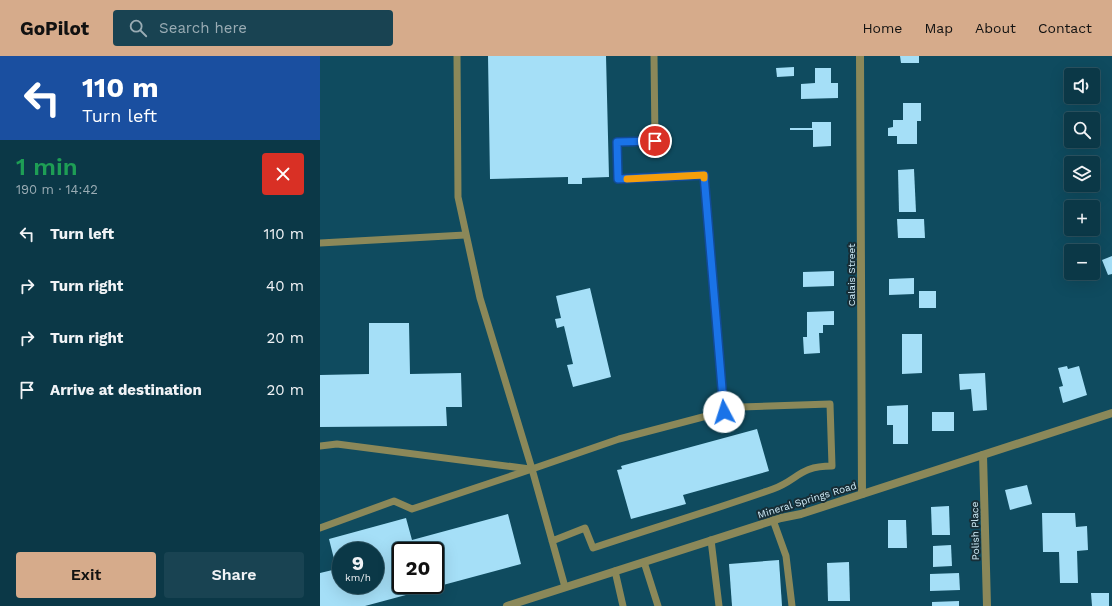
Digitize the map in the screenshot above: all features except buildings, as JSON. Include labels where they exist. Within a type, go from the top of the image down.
[{"type":"street","name":"Calais Street","points":[[860,56],[862,494]]},
{"type":"street","name":"Mineral Springs Road","points":[[507,606],[774,520],[802,514],[1112,413]]},
{"type":"street","name":"Polish Place","points":[[983,455],[987,606]]},
{"type":"lane","points":[[458,56],[458,197],[465,236],[480,298],[532,470],[565,587]]},
{"type":"lane","points":[[654,56],[655,141],[617,142],[618,179],[704,175],[724,412]]},
{"type":"lane","points":[[320,243],[465,236]]},
{"type":"lane","points":[[320,528],[394,501],[412,509],[532,470],[619,439],[742,407],[830,404],[832,466],[818,466],[805,470],[776,488],[593,548],[585,528],[552,541]]},
{"type":"lane","points":[[320,446],[337,444],[532,470]]},
{"type":"lane","points":[[774,520],[786,556],[792,606]]},
{"type":"lane","points":[[711,540],[719,606]]},
{"type":"lane","points":[[644,562],[658,606]]},
{"type":"lane","points":[[615,571],[623,606]]},
{"type":"slow traffic","points":[[627,179],[704,175],[704,178]]},
{"type":"route","points":[[655,141],[617,142],[618,179],[704,175],[724,412]]}]
